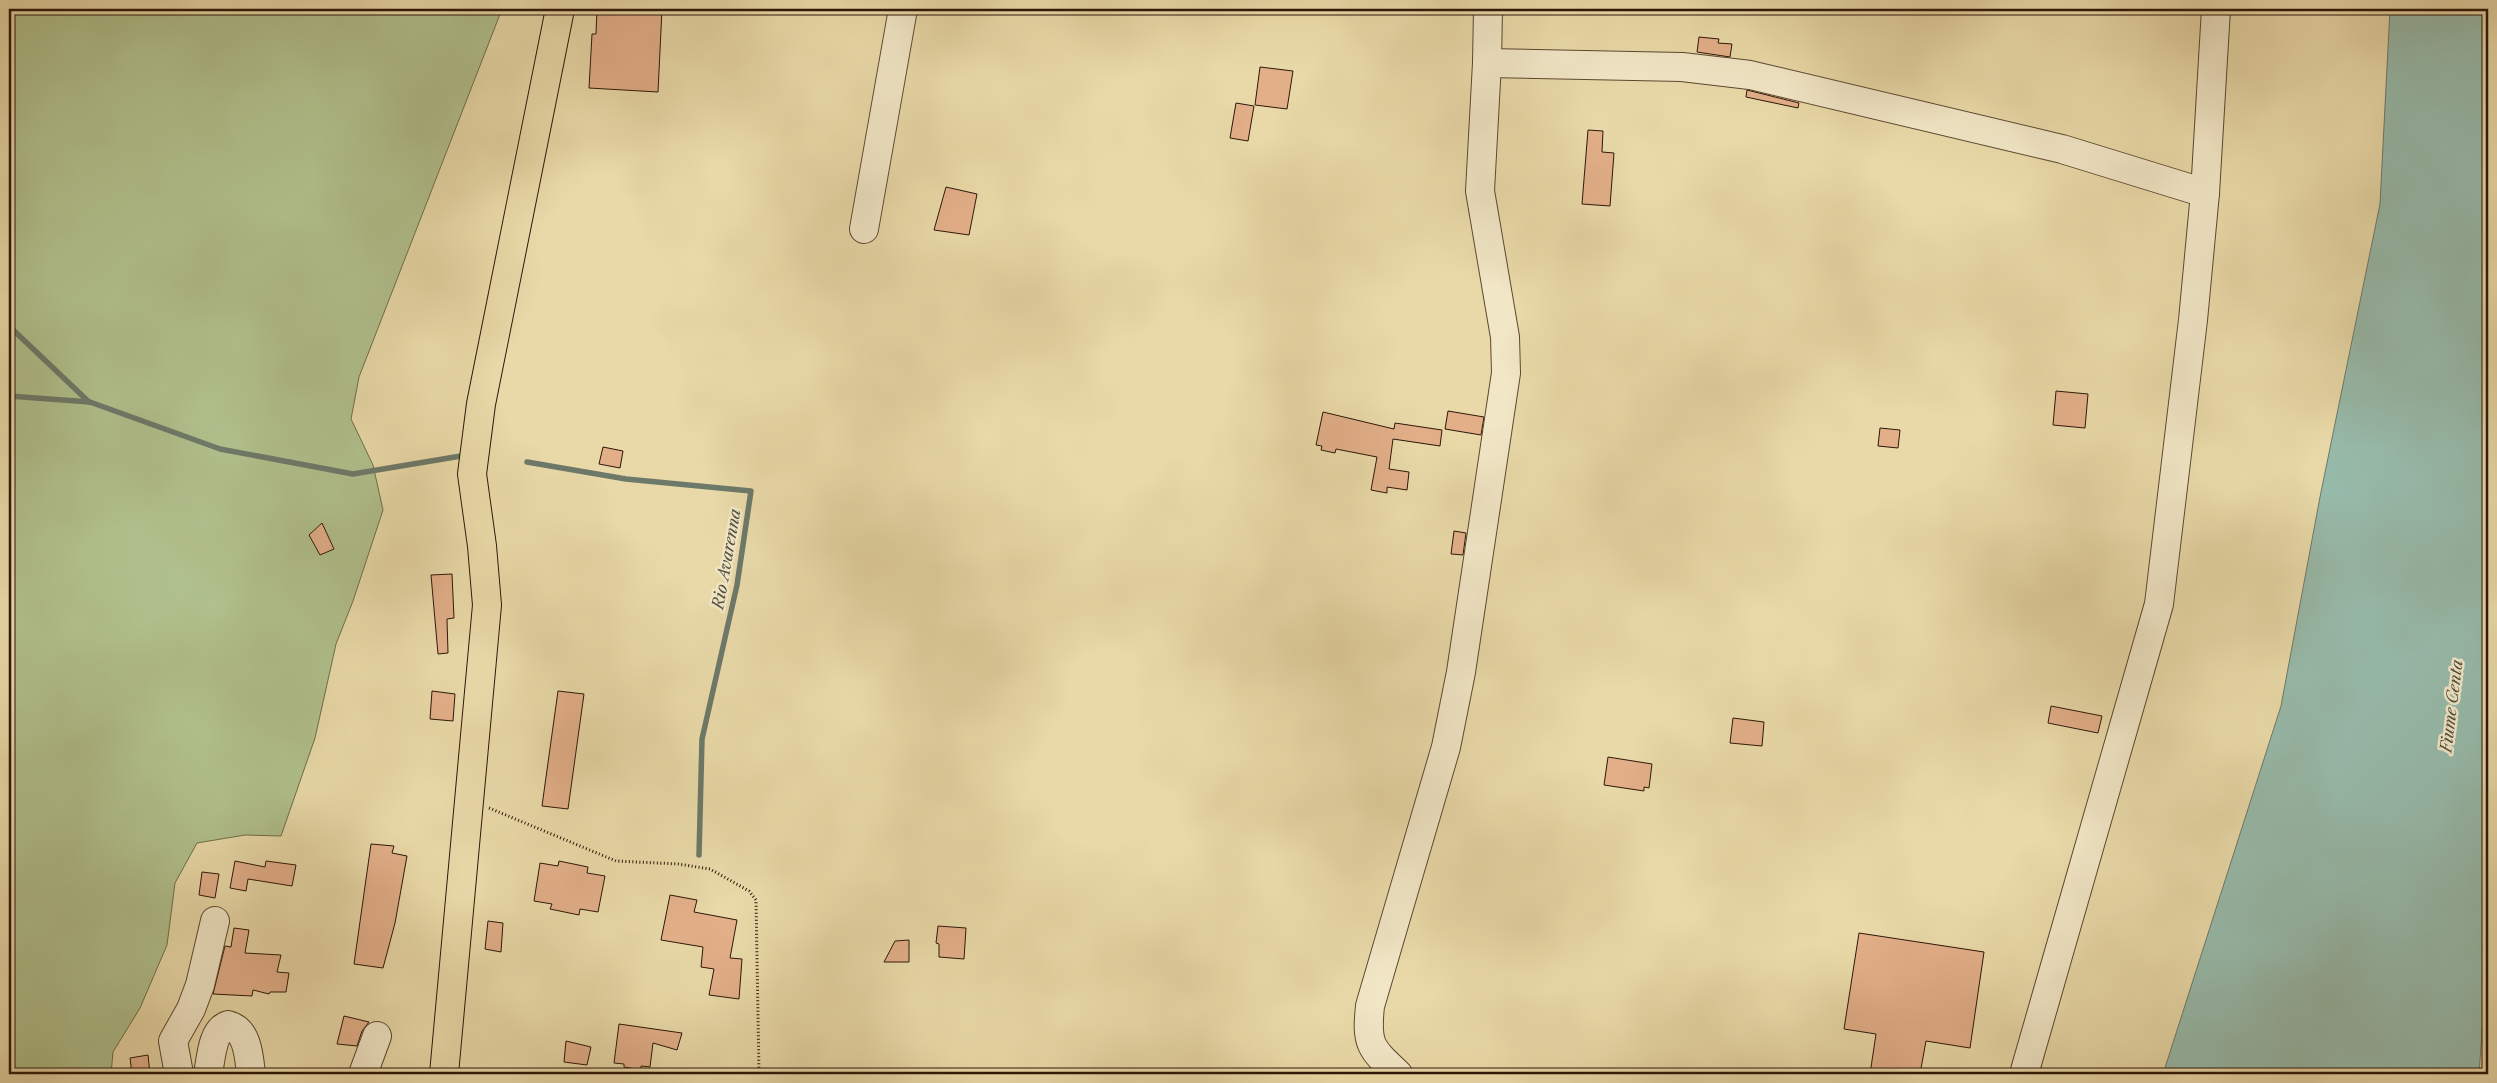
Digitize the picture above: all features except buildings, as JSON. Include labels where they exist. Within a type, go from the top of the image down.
[{"type":"main road","points":[[444,1074],[471,800],[487,605],[482,546],[472,474],[481,404],[560,9]]},
{"type":"street","points":[[864,228],[903,9]]},
{"type":"street","points":[[1398,1074],[1370,1044],[1367,1032],[1370,1006],[1446,747],[1461,672],[1506,373],[1506,336],[1480,191],[1488,9]]},
{"type":"street","points":[[2024,1074],[2159,604],[2189,350],[2205,193],[2216,9]]},
{"type":"street","points":[[1487,63],[1682,67],[1750,75],[1817,89],[2062,149],[2205,193]]},
{"type":"street","points":[[179,1074],[173,1042],[191,1009],[200,985],[215,921]]},
{"type":"street","points":[[208,1074],[218,1033],[222,1027],[228,1025],[240,1031],[244,1038],[251,1074]]},
{"type":"street","points":[[363,1074],[377,1036]]},
{"type":"path","points":[[471,800],[616,861],[678,864],[710,869],[749,891],[756,900],[759,1074]]},
{"type":"green space","points":[[9,9],[502,9],[359,377],[351,419],[373,465],[383,510],[353,601],[336,644],[315,738],[281,836],[245,835],[197,843],[175,883],[167,945],[140,1008],[113,1052],[111,1074],[9,1074]]},
{"type":"water","name":"Fiume Centa","points":[[2390,9],[2488,9],[2488,950],[2479,1074],[2163,1074],[2281,706],[2320,497],[2380,204]]},
{"type":"waterway","points":[[9,326],[89,402]]},
{"type":"waterway","points":[[9,396],[90,402],[220,449],[353,474],[461,456]]},
{"type":"waterway","name":"Rio Avarenna","points":[[527,462],[626,479],[751,491],[737,585],[702,739],[699,855]]}]
